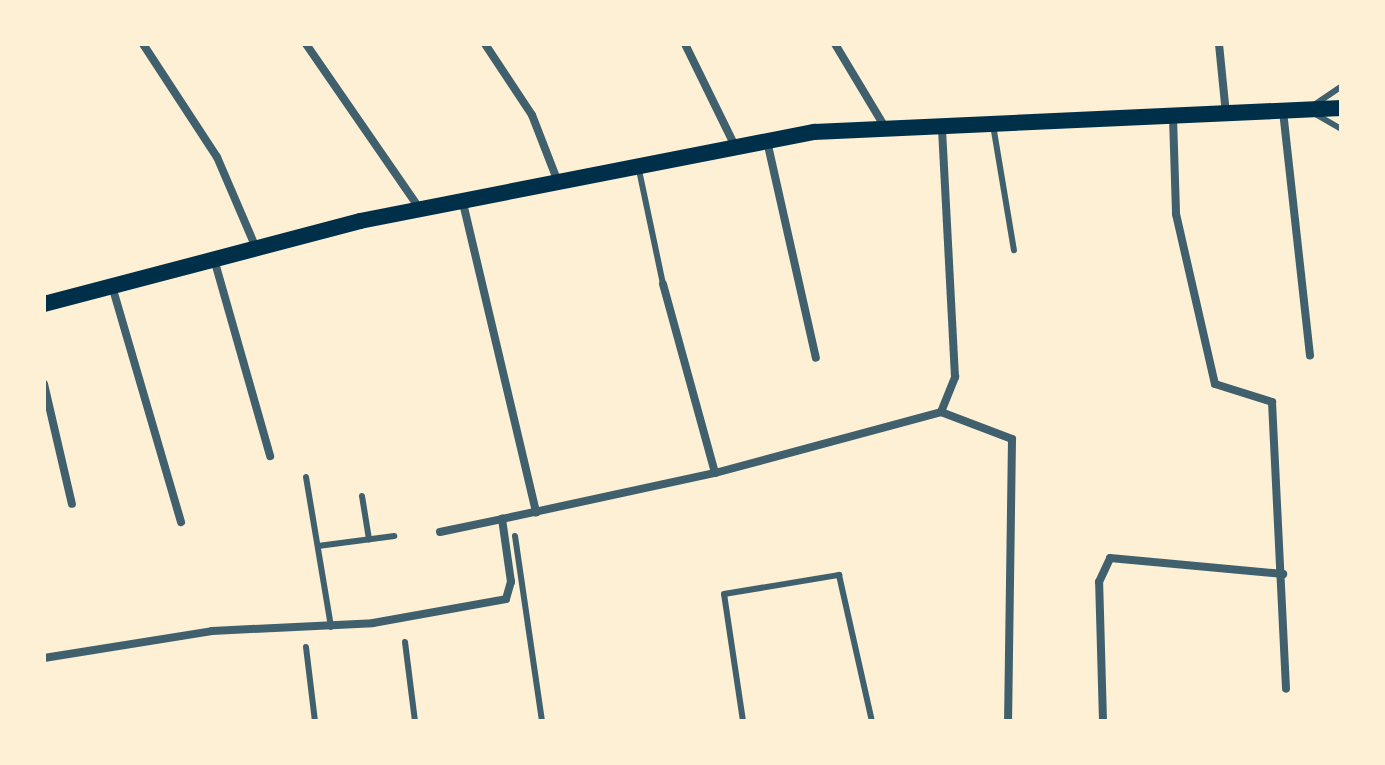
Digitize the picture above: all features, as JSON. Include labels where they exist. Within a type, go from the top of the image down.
[{"type":"main road","points":[[44,304],[360,221],[421,212],[767,140],[886,129],[1341,108]]},
{"type":"street","points":[[143,44],[217,157],[256,248]]},
{"type":"street","points":[[306,44],[421,212]]},
{"type":"street","points":[[485,44],[532,115],[558,183]]},
{"type":"street","points":[[685,44],[735,146]]},
{"type":"street","points":[[835,44],[886,129]]},
{"type":"street","points":[[1219,44],[1226,114]]},
{"type":"street","points":[[1283,110],[1310,356]]},
{"type":"street","points":[[1173,117],[1176,214],[1215,384],[1272,402],[1283,574],[1286,689]]},
{"type":"street","points":[[941,412],[955,377],[942,127]]},
{"type":"street","points":[[767,140],[816,358]]},
{"type":"street","points":[[463,203],[536,513]]},
{"type":"street","points":[[214,259],[270,456]]},
{"type":"street","points":[[663,284],[715,473]]},
{"type":"street","points":[[112,286],[181,522]]},
{"type":"street","points":[[44,384],[72,504]]},
{"type":"street","points":[[440,532],[715,473],[941,412],[1012,439],[1008,721]]},
{"type":"street","points":[[44,658],[212,631],[331,627],[506,599],[511,582],[502,519]]},
{"type":"street","points":[[1103,721],[1099,582],[1110,558],[1283,574]]},
{"type":"lane","points":[[1341,87],[1307,109],[1341,129]]},
{"type":"lane","points":[[993,125],[1014,250]]},
{"type":"lane","points":[[639,166],[663,284]]},
{"type":"lane","points":[[306,477],[331,627]]},
{"type":"lane","points":[[362,496],[369,539]]},
{"type":"lane","points":[[318,546],[394,536]]},
{"type":"lane","points":[[515,536],[542,721]]},
{"type":"lane","points":[[743,721],[724,594],[839,575],[872,721]]},
{"type":"lane","points":[[405,642],[415,721]]},
{"type":"lane","points":[[306,647],[315,721]]}]
